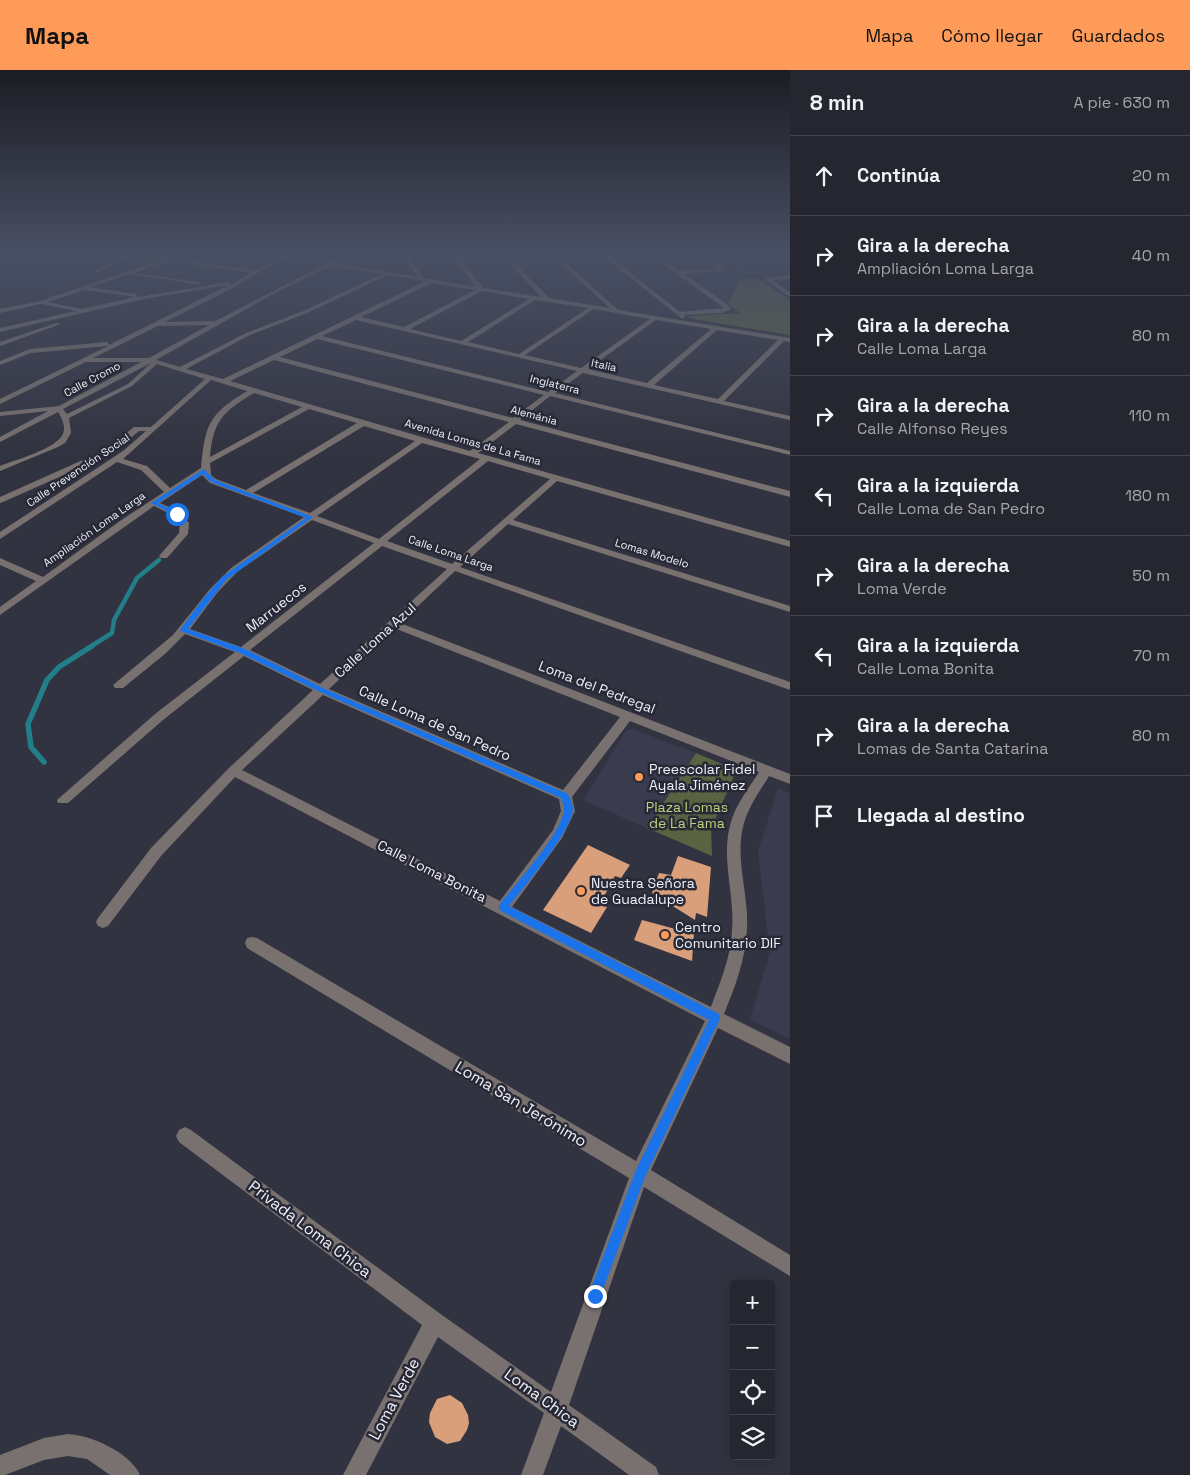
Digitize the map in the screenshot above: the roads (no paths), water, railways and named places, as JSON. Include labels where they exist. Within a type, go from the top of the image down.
[{"type":"street","points":[[11,321],[26,324]]},
{"type":"street","points":[[0,330],[41,321]]},
{"type":"street","points":[[6,347],[71,321]]},
{"type":"street","points":[[0,402],[162,321]]},
{"type":"street","name":"Calle Cromo","points":[[0,440],[153,361],[222,321]]},
{"type":"street","points":[[180,369],[248,334],[283,321]]},
{"type":"street","points":[[224,382],[349,321]]},
{"type":"street","name":"Italia","points":[[366,321],[790,418]]},
{"type":"street","points":[[405,329],[421,321]]},
{"type":"street","points":[[462,342],[497,321]]},
{"type":"street","points":[[520,356],[573,321]]},
{"type":"street","points":[[472,454],[549,394],[650,321]]},
{"type":"street","points":[[671,321],[786,340]]},
{"type":"street","points":[[688,321],[693,324]]},
{"type":"street","points":[[155,324],[217,323]]},
{"type":"street","points":[[649,385],[715,328]]},
{"type":"street","name":"Inglaterra","points":[[316,337],[790,453]]},
{"type":"street","points":[[720,401],[786,340]]},
{"type":"street","points":[[6,347],[30,351],[116,343]]},
{"type":"street","points":[[0,363],[30,351]]},
{"type":"street","name":"Alemánia","points":[[272,357],[790,494]]},
{"type":"street","points":[[83,360],[153,361]]},
{"type":"street","points":[[66,417],[130,385],[153,361]]},
{"type":"street","name":"Avenida Lomas de La Fama","points":[[153,361],[421,440],[790,544]]},
{"type":"street","name":"Calle Prevención Social","points":[[0,536],[117,460],[154,429],[196,388],[210,378]]},
{"type":"street","points":[[205,466],[207,440],[212,423],[229,405],[252,391]]},
{"type":"street","name":"Ampliación Loma Larga","points":[[0,612],[42,580],[205,466],[307,407]]},
{"type":"street","points":[[0,414],[59,408],[66,417],[67,435],[59,443],[0,469]]},
{"type":"street","points":[[245,494],[363,422]]},
{"type":"street","points":[[0,500],[108,452],[136,429],[154,429]]},
{"type":"street","points":[[119,685],[145,665],[184,630],[205,600],[224,578],[421,440]]},
{"type":"street","name":"Marruecos","points":[[63,800],[160,717],[487,458]]},
{"type":"street","points":[[117,460],[138,465],[146,470],[160,486],[170,492]]},
{"type":"street","name":"Calle Loma Larga","points":[[205,466],[207,477],[245,494],[790,686]]},
{"type":"street","name":"Calle Loma Azul","points":[[103,922],[156,852],[234,771],[320,689],[394,624],[454,567],[556,478]]},
{"type":"street","points":[[154,503],[177,514],[185,523],[183,534],[164,556]]},
{"type":"street","name":"Lomas Modelo","points":[[506,521],[790,609]]},
{"type":"street","points":[[0,562],[42,580]]},
{"type":"street","name":"Loma del Pedregal","points":[[394,624],[790,779]]},
{"type":"street","name":"Calle Loma de San Pedro","points":[[184,630],[243,651],[320,689],[565,796]]},
{"type":"street","points":[[503,907],[555,838],[565,821],[568,809],[565,796],[628,715]]},
{"type":"street","points":[[532,1475],[640,1174],[715,1018],[736,952],[740,929],[734,838],[737,822],[744,805],[766,770]]},
{"type":"street","name":"Calle Loma Bonita","points":[[234,771],[503,907],[790,1056]]},
{"type":"street","name":"Loma San Jerónimo","points":[[252,943],[640,1174],[790,1266]]},
{"type":"street","name":"Privada Loma Chica","points":[[185,1136],[435,1322]]},
{"type":"street","name":"Loma Chica","points":[[435,1322],[648,1475]]},
{"type":"street","name":"Loma Verde","points":[[354,1475],[435,1322]]},
{"type":"street","points":[[0,1466],[28,1454],[60,1445],[90,1448],[130,1475]]},
{"type":"waterway","points":[[90,647],[112,633],[114,620],[137,578],[159,560]]},
{"type":"waterway","points":[[44,762],[31,747],[28,724],[47,680],[59,667],[92,646]]},
{"type":"place","name":"Preescolar Fidel Ayala Jiménez","points":[[639,777]]},
{"type":"place","name":"Nuestra Señora de Guadalupe","points":[[581,891]]},
{"type":"place","name":"Centro Comunitario DIF","points":[[665,935]]},
{"type":"park label","name":"Plaza Lomas de La Fama","points":[[687,816]]}]
